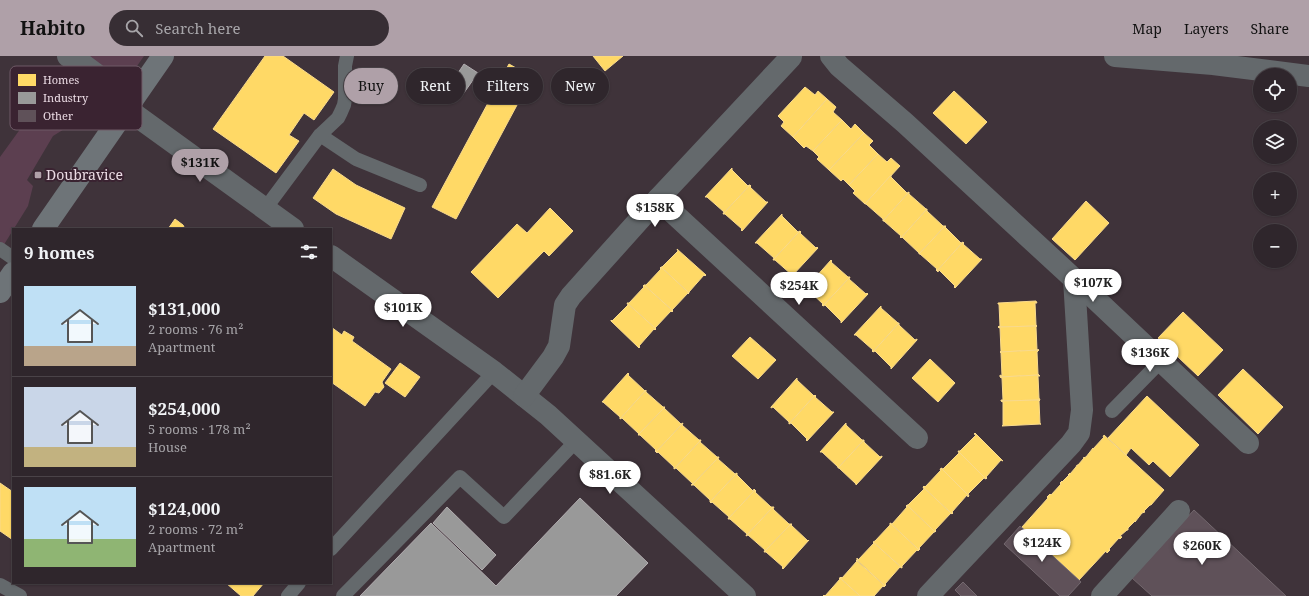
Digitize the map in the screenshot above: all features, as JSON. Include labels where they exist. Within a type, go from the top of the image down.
[{"type":"street","points":[[68,56],[84,66]]},
{"type":"street","points":[[142,86],[163,56]]},
{"type":"street","points":[[831,56],[839,66],[905,123],[1074,279],[1248,443]]},
{"type":"street","points":[[1115,56],[1213,64],[1309,76]]},
{"type":"street","points":[[524,396],[554,357],[560,346],[565,305],[571,296],[658,199],[791,57]]},
{"type":"street","points":[[142,115],[292,228]]},
{"type":"street","points":[[44,228],[112,130]]},
{"type":"street","points":[[658,199],[917,438]]},
{"type":"street","points":[[332,257],[494,372],[548,415],[745,596]]},
{"type":"street","points":[[0,292],[12,274]]},
{"type":"street","points":[[928,596],[1071,444],[1079,433],[1082,410],[1074,279]]},
{"type":"street","points":[[1102,596],[1179,511]]},
{"type":"lane","points":[[265,209],[320,135],[338,118],[344,105],[346,92],[345,66],[347,56]]},
{"type":"lane","points":[[320,135],[356,159],[420,185]]},
{"type":"lane","points":[[0,249],[12,257]]},
{"type":"lane","points":[[1112,410],[1161,361]]},
{"type":"lane","points":[[332,548],[494,372]]},
{"type":"lane","points":[[343,596],[460,477],[504,518],[576,441]]},
{"type":"lane","points":[[288,596],[299,584]]},
{"type":"lane","points":[[0,585],[20,596]]},
{"type":"shaded area","points":[[86,56],[144,56],[137,66],[102,66]]},
{"type":"shaded area","points":[[20,130],[63,130],[53,136],[27,180],[33,186],[28,206],[14,228],[12,228],[12,232],[0,251],[0,157]]},
{"type":"building: Homes","points":[[265,56],[283,56],[334,92],[314,120],[304,113],[289,135],[299,141],[276,173],[213,129]]},
{"type":"building: Homes","points":[[593,56],[623,56],[609,68],[603,68]]},
{"type":"building: Homes","points":[[509,64],[516,68],[507,68]]},
{"type":"building: Homes","points":[[805,87],[815,95],[818,91],[827,99],[793,137],[781,126],[784,122],[778,116]]},
{"type":"building: Homes","points":[[954,91],[987,122],[966,144],[933,113]]},
{"type":"building: Homes","points":[[827,99],[836,107],[833,112],[842,120],[813,151],[806,146],[804,148],[793,137]]},
{"type":"building: Homes","points":[[487,104],[518,104],[456,219],[432,207]]},
{"type":"building: Homes","points":[[842,120],[851,129],[855,124],[864,133],[829,170],[817,159],[819,157],[813,151]]},
{"type":"building: Homes","points":[[864,133],[873,141],[869,145],[878,154],[849,185],[843,179],[841,181],[829,170]]},
{"type":"building: Homes","points":[[878,154],[887,162],[891,158],[900,166],[865,204],[853,193],[855,191],[849,185]]},
{"type":"building: Homes","points":[[732,168],[732,170],[748,186],[750,185],[723,214],[724,212],[707,197],[705,197]]},
{"type":"building: Homes","points":[[333,169],[356,185],[405,208],[391,239],[336,214],[313,198]]},
{"type":"building: Homes","points":[[891,175],[891,177],[907,193],[909,192],[883,221],[883,219],[865,204]]},
{"type":"building: Homes","points":[[750,185],[750,187],[766,202],[768,202],[742,231],[742,229],[725,214],[723,214]]},
{"type":"building: Homes","points":[[909,192],[909,194],[927,209],[901,238],[901,236],[883,221]]},
{"type":"building: Homes","points":[[1086,201],[1109,223],[1075,260],[1052,239]]},
{"type":"building: Homes","points":[[550,208],[573,231],[549,256],[544,251],[498,298],[471,272],[517,224],[527,233]]},
{"type":"building: Homes","points":[[927,209],[927,211],[943,226],[945,226],[919,254],[902,237],[901,238]]},
{"type":"building: Homes","points":[[782,214],[782,216],[798,232],[800,231],[773,260],[774,258],[757,243],[755,243]]},
{"type":"building: Homes","points":[[175,219],[184,228],[169,228]]},
{"type":"building: Homes","points":[[945,226],[961,243],[963,242],[937,271],[937,269],[919,254]]},
{"type":"building: Homes","points":[[800,231],[800,233],[816,248],[818,248],[792,276],[791,276],[792,275],[775,260],[773,260]]},
{"type":"building: Homes","points":[[963,242],[963,244],[980,259],[982,259],[955,288],[955,286],[939,270],[938,272],[937,271]]},
{"type":"building: Homes","points":[[677,249],[706,275],[704,275],[689,293],[661,267],[678,251]]},
{"type":"building: Homes","points":[[831,260],[831,262],[848,277],[850,277],[823,306],[823,304],[807,289],[805,289]]},
{"type":"building: Homes","points":[[661,267],[689,293],[672,310],[673,311],[644,285],[646,285],[661,269]]},
{"type":"building: Homes","points":[[850,277],[849,279],[866,294],[868,294],[841,323],[841,321],[825,305],[823,306]]},
{"type":"building: Homes","points":[[644,285],[673,311],[671,311],[655,328],[656,329],[627,303],[629,303],[644,287]]},
{"type":"building: Homes","points":[[1036,301],[1037,326],[998,327],[1000,326],[998,303]]},
{"type":"building: Homes","points":[[627,303],[656,329],[654,329],[639,346],[639,348],[611,321],[628,305]]},
{"type":"building: Homes","points":[[881,306],[881,308],[899,323],[873,352],[873,350],[856,335],[854,335]]},
{"type":"building: Homes","points":[[1183,312],[1223,350],[1198,376],[1158,338]]},
{"type":"building: Homes","points":[[899,323],[899,325],[915,340],[917,340],[891,369],[891,367],[875,351],[873,352]]},
{"type":"building: Homes","points":[[1037,326],[1037,350],[1039,350],[1000,352],[1000,328],[998,327]]},
{"type":"building: Homes","points":[[332,328],[342,335],[344,331],[354,337],[352,341],[391,369],[382,382],[384,387],[379,393],[375,392],[365,406],[332,383]]},
{"type":"building: Homes","points":[[750,337],[776,360],[758,379],[732,356]]},
{"type":"building: Homes","points":[[1039,350],[1037,352],[1039,375],[1000,377],[1000,375],[1002,376],[1000,352]]},
{"type":"building: Homes","points":[[930,359],[955,383],[938,402],[912,378]]},
{"type":"building: Homes","points":[[400,363],[420,377],[405,397],[385,383]]},
{"type":"building: Homes","points":[[1243,369],[1283,407],[1258,434],[1218,395]]},
{"type":"building: Homes","points":[[628,373],[628,375],[645,391],[646,390],[620,419],[620,417],[602,402]]},
{"type":"building: Homes","points":[[1039,375],[1040,400],[1001,401],[1003,400],[1002,378],[1000,377]]},
{"type":"building: Homes","points":[[797,378],[797,380],[814,396],[815,395],[789,424],[789,422],[773,407],[771,407]]},
{"type":"building: Homes","points":[[646,390],[646,392],[663,407],[665,407],[639,434],[622,418],[620,419]]},
{"type":"building: Homes","points":[[815,395],[815,397],[832,412],[834,412],[807,441],[807,439],[791,423],[789,424]]},
{"type":"building: Homes","points":[[1147,396],[1199,445],[1170,477],[1153,461],[1149,465],[1131,448],[1126,455],[1108,438]]},
{"type":"building: Homes","points":[[1040,400],[1041,424],[1002,426],[1003,402],[1001,401]]},
{"type":"building: Homes","points":[[664,408],[681,424],[683,423],[656,452],[656,450],[640,435],[638,435]]},
{"type":"building: Homes","points":[[683,423],[682,425],[699,440],[701,440],[674,469],[674,467],[658,452],[656,452]]},
{"type":"building: Homes","points":[[846,423],[846,425],[862,440],[864,440],[838,468],[822,452],[820,452]]},
{"type":"building: Homes","points":[[975,433],[1003,461],[1001,460],[986,477],[986,479],[958,451],[960,451],[976,435],[974,434]]},
{"type":"building: Homes","points":[[1104,435],[1164,490],[1144,511],[1145,512],[1142,513],[1128,528],[1128,530],[1120,536],[1122,537],[1120,539],[1119,538],[1109,549],[1110,550],[1107,553],[1106,551],[1079,580],[1022,527],[1048,498],[1047,497],[1050,494],[1051,495],[1061,484],[1060,483],[1104,437]]},
{"type":"building: Homes","points":[[701,440],[700,442],[717,457],[719,457],[693,484],[676,468],[674,469]]},
{"type":"building: Homes","points":[[864,440],[864,442],[880,457],[882,457],[856,485],[838,468]]},
{"type":"building: Homes","points":[[958,451],[986,479],[984,478],[968,494],[969,496],[941,468],[943,469],[959,453]]},
{"type":"building: Homes","points":[[719,457],[718,459],[735,474],[737,473],[710,502],[710,500],[694,485],[692,485]]},
{"type":"building: Homes","points":[[941,468],[969,496],[968,497],[967,495],[952,512],[952,514],[923,487],[925,487],[941,470]]},
{"type":"building: Homes","points":[[737,473],[737,475],[753,491],[754,489],[755,490],[728,519],[729,517],[712,502],[710,502]]},
{"type":"building: Homes","points":[[0,483],[12,491],[12,539],[0,531]]},
{"type":"building: Homes","points":[[923,487],[951,513],[935,530],[935,532],[907,505],[924,489]]},
{"type":"building: Homes","points":[[755,490],[755,492],[771,507],[773,507],[746,536],[747,534],[730,519],[728,519]]},
{"type":"building: Homes","points":[[907,505],[935,532],[919,548],[919,550],[890,523],[892,524],[907,507]]},
{"type":"building: Homes","points":[[773,507],[773,509],[789,524],[791,524],[764,552],[765,550],[748,535],[746,536]]},
{"type":"building: Homes","points":[[890,523],[919,550],[917,550],[902,566],[902,568],[873,542],[890,525]]},
{"type":"building: Homes","points":[[791,524],[808,541],[809,540],[783,569],[783,567],[766,552],[764,552]]},
{"type":"building: Homes","points":[[873,542],[902,568],[900,567],[885,584],[885,586],[857,560],[857,558],[858,560],[874,543]]},
{"type":"building: Homes","points":[[856,560],[885,586],[883,586],[874,596],[860,596],[840,578],[842,578],[857,561]]},
{"type":"building: Homes","points":[[840,578],[860,596],[825,596]]},
{"type":"building: Homes","points":[[227,584],[263,584],[253,596],[241,596]]},
{"type":"building: Industry","points":[[464,64],[473,70],[473,80],[465,91],[465,68],[461,68]]},
{"type":"building: Industry","points":[[580,498],[648,563],[616,596],[360,596],[431,523],[496,586]]},
{"type":"building: Industry","points":[[447,507],[496,555],[482,570],[433,523]]},
{"type":"building: Other","points":[[1194,510],[1286,596],[1152,596],[1132,578]]},
{"type":"building: Other","points":[[1020,526],[1081,582],[1068,596],[1060,596],[1004,544]]},
{"type":"building: Other","points":[[963,582],[977,596],[961,596],[955,590]]},
{"type":"place","name":"Doubravice","points":[[38,175]]}]
